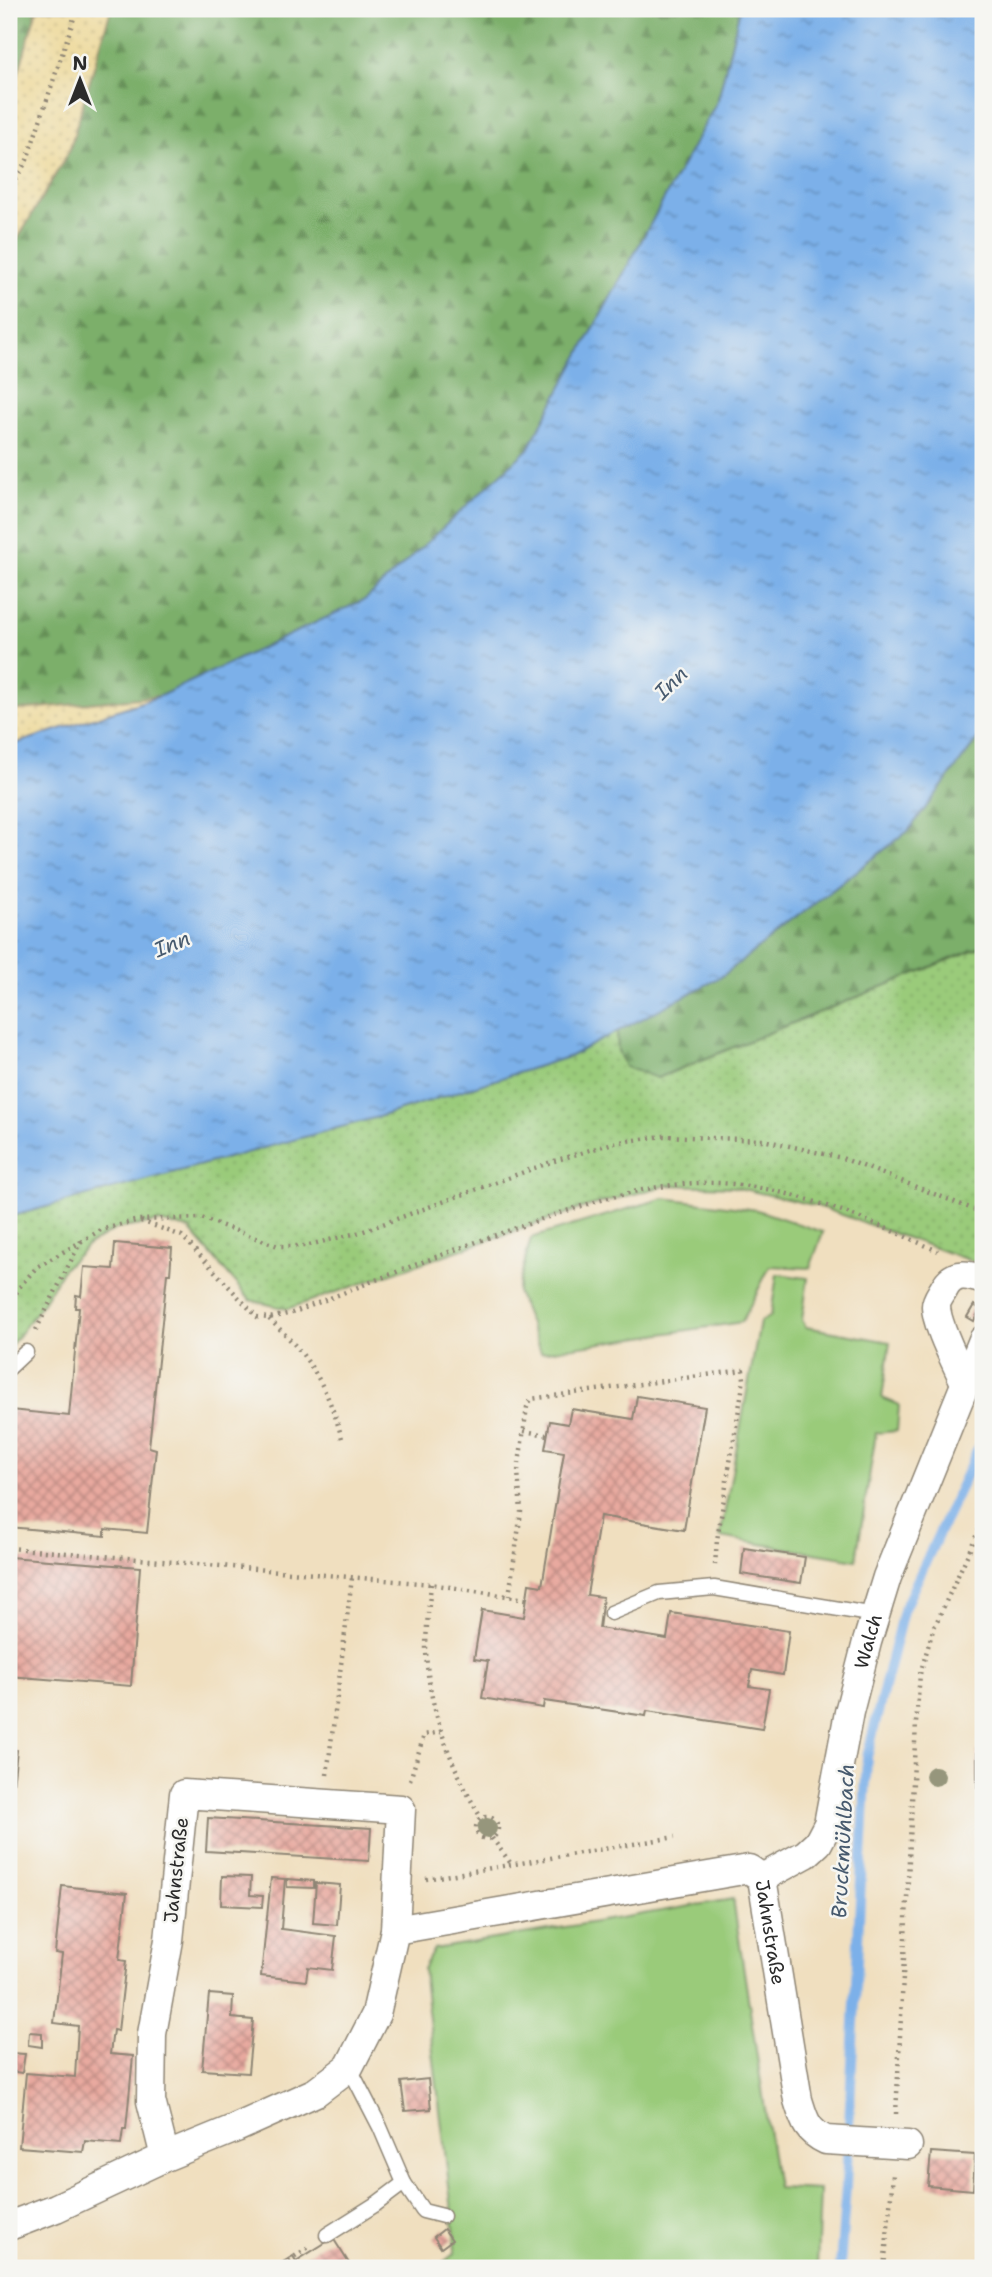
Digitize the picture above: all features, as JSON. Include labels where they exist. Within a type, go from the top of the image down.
[{"type":"street","points":[[965,1383],[940,1322],[936,1304],[948,1282],[971,1278]]},
{"type":"street","name":"Walch","points":[[762,1878],[806,1854],[818,1843],[828,1824],[849,1712],[887,1577],[983,1340]]},
{"type":"street","name":"Jahnstraße","points":[[165,2157],[151,2101],[152,2034],[169,1940],[184,1794],[401,1809]]},
{"type":"street","points":[[9,2226],[316,2092],[349,2067],[376,2014],[395,1930],[401,1809]]},
{"type":"street","name":"Jahnstraße","points":[[395,1930],[749,1868],[762,1878],[798,2100],[806,2123],[815,2135],[826,2140],[896,2145]]},
{"type":"lane","points":[[9,1368],[26,1352]]},
{"type":"lane","points":[[611,1613],[659,1593],[713,1588],[875,1615]]},
{"type":"lane","points":[[349,2067],[380,2127],[404,2183],[423,2211],[443,2216]]},
{"type":"lane","points":[[327,2235],[404,2183]]},
{"type":"path","points":[[9,191],[27,160],[77,9]]},
{"type":"path","points":[[9,1305],[37,1266],[101,1230],[138,1220],[201,1218],[278,1246],[305,1246],[361,1232],[551,1162],[612,1143],[663,1136],[763,1140],[842,1158],[983,1213]]},
{"type":"path","points":[[138,1220],[182,1236],[257,1317],[269,1318],[292,1313],[449,1251],[564,1212],[628,1193],[678,1183],[746,1185],[802,1197],[869,1221],[943,1254],[971,1278]]},
{"type":"path","points":[[26,1352],[82,1241]]},
{"type":"path","points":[[269,1318],[283,1331],[318,1375],[333,1406],[343,1442]]},
{"type":"path","points":[[509,1596],[521,1512],[518,1471],[531,1399],[743,1370],[744,1379],[717,1540],[713,1588]]},
{"type":"path","points":[[524,1431],[547,1434]]},
{"type":"path","points":[[884,2268],[896,2145],[920,1674],[933,1630],[983,1521]]},
{"type":"path","points":[[9,1548],[431,1584],[526,1598]]},
{"type":"path","points":[[325,1804],[352,1578]]},
{"type":"path","points":[[431,1584],[426,1649],[432,1690],[441,1732],[461,1783],[481,1818]]},
{"type":"path","points":[[401,1809],[424,1735],[441,1732]]},
{"type":"path","points":[[489,1817],[495,1820],[497,1833],[492,1838],[484,1839],[477,1833],[476,1825],[481,1818],[489,1817]]},
{"type":"path","points":[[397,1883],[675,1837]]},
{"type":"path","points":[[492,1838],[512,1865]]},
{"type":"path","points":[[278,2268],[327,2235]]},
{"type":"green space","points":[[9,9],[37,9],[9,106]]},
{"type":"green space","points":[[111,9],[740,9],[718,100],[528,449],[366,599],[160,696],[9,711],[9,254],[69,151]]},
{"type":"green space","points":[[983,732],[983,946],[657,1078],[625,1067],[618,1051],[617,1031],[721,977],[908,831]]},
{"type":"green space","points":[[983,946],[983,1265],[817,1206],[734,1187],[668,1185],[585,1207],[287,1309],[250,1300],[189,1229],[159,1222],[116,1229],[88,1245],[63,1269],[44,1301],[9,1348],[9,1217],[378,1117],[571,1056],[617,1031],[618,1051],[658,1078]]},
{"type":"green space","points":[[664,1198],[757,1210],[823,1232],[810,1268],[770,1266],[742,1322],[541,1352],[517,1292],[531,1238]]},
{"type":"green space","points":[[777,1274],[808,1278],[802,1320],[806,1327],[890,1342],[882,1398],[899,1405],[897,1431],[876,1433],[856,1560],[720,1537],[760,1322],[771,1315]]},
{"type":"green space","points":[[733,1899],[777,2188],[820,2190],[817,2268],[436,2268],[455,2253],[423,1969],[434,1949]]},
{"type":"sand","points":[[37,9],[111,9],[69,151],[9,254],[9,106]]},
{"type":"sand","points":[[160,696],[9,746],[9,711]]},
{"type":"water","name":"Inn","points":[[740,9],[983,9],[983,732],[908,831],[721,977],[571,1056],[378,1117],[9,1217],[9,746],[160,696],[366,599],[528,449],[718,100]]},
{"type":"building","points":[[115,1243],[172,1248],[149,1447],[156,1449],[147,1533],[105,1529],[105,1536],[9,1527],[11,1410],[69,1416],[79,1308],[75,1308],[76,1295],[81,1296],[84,1267],[113,1269]]},
{"type":"building","points":[[974,1305],[980,1309],[974,1321],[967,1317]]},
{"type":"building","points":[[637,1396],[705,1407],[684,1530],[600,1516],[587,1595],[603,1597],[599,1628],[667,1639],[671,1613],[789,1631],[783,1675],[752,1670],[749,1686],[769,1689],[762,1729],[647,1711],[646,1716],[544,1701],[543,1708],[482,1698],[488,1661],[474,1659],[482,1610],[524,1617],[529,1584],[542,1586],[564,1452],[545,1449],[550,1421],[568,1424],[571,1409],[633,1419]]},
{"type":"building","points":[[744,1548],[805,1557],[801,1583],[741,1574]]},
{"type":"building","points":[[9,1557],[140,1567],[131,1686],[9,1676]]},
{"type":"building","points":[[9,1749],[17,1750],[12,1795],[9,1794]]},
{"type":"building","points":[[977,1751],[983,1751],[983,1787],[977,1787]]},
{"type":"building","points":[[208,1818],[371,1828],[369,1861],[206,1851]]},
{"type":"building","points":[[222,1876],[251,1877],[250,1895],[263,1896],[262,1907],[221,1905]]},
{"type":"building","points":[[271,1878],[285,1879],[281,1929],[336,1936],[332,1970],[308,1967],[306,1981],[261,1976]]},
{"type":"building","points":[[287,1879],[314,1881],[314,1888],[287,1887]]},
{"type":"building","points":[[316,1883],[340,1885],[337,1925],[313,1923]]},
{"type":"building","points":[[62,1886],[127,1893],[119,1960],[126,1961],[118,2031],[113,2030],[110,2054],[133,2056],[126,2129],[123,2129],[121,2144],[85,2141],[83,2152],[19,2147],[26,2073],[75,2077],[78,2026],[54,2023],[62,1954],[55,1953]]},
{"type":"building","points":[[209,1994],[233,1996],[232,2018],[253,2020],[248,2073],[202,2070]]},
{"type":"building","points":[[29,2032],[42,2033],[42,2047],[28,2045]]},
{"type":"building","points":[[9,2053],[25,2054],[22,2073],[9,2071]]},
{"type":"building","points":[[428,2079],[431,2109],[405,2111],[401,2082]]},
{"type":"building","points":[[931,2152],[975,2155],[973,2190],[928,2186]]},
{"type":"building","points":[[444,2229],[452,2240],[441,2248],[434,2237]]},
{"type":"building","points":[[333,2238],[352,2268],[273,2268],[293,2256],[296,2261]]},
{"type":"waterway","name":"Bruckmühlbach","points":[[840,2268],[867,1757],[903,1611],[983,1438]]}]
